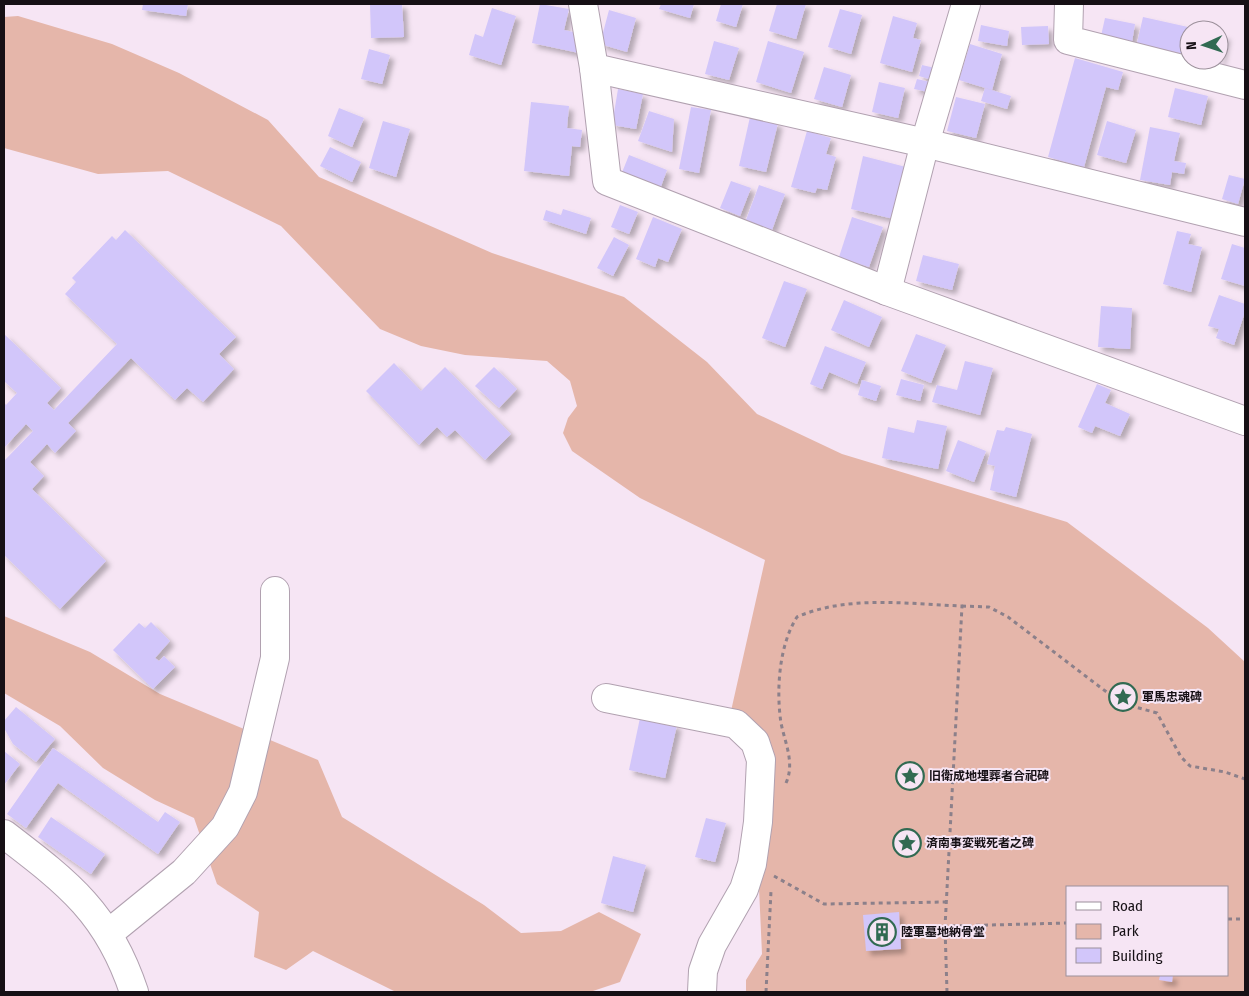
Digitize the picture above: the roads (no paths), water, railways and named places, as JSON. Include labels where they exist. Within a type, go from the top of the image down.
[{"type":"street","points":[[583,4],[594,68],[607,181],[887,291],[1245,421]]},
{"type":"street","points":[[887,291],[925,144],[966,4]]},
{"type":"street","points":[[1069,4],[1068,40],[1245,85]]},
{"type":"street","points":[[594,68],[925,144],[1245,222]]},
{"type":"street","points":[[109,933],[184,872],[225,827],[243,792],[275,658],[275,591]]},
{"type":"street","points":[[606,698],[736,724],[755,742],[761,760],[758,822],[752,864],[744,889],[712,945],[703,971],[702,992]]},
{"type":"street","points":[[4,834],[81,896],[109,933],[134,992]]},
{"type":"place","name":"軍馬忠魂碑","points":[[1123,697]]},
{"type":"place","name":"旧衛成地埋葬者合祀碑","points":[[910,776]]},
{"type":"place","name":"済南事変戦死者之碑","points":[[907,843]]},
{"type":"place","name":"陸軍墓地納骨堂","points":[[882,932]]}]
